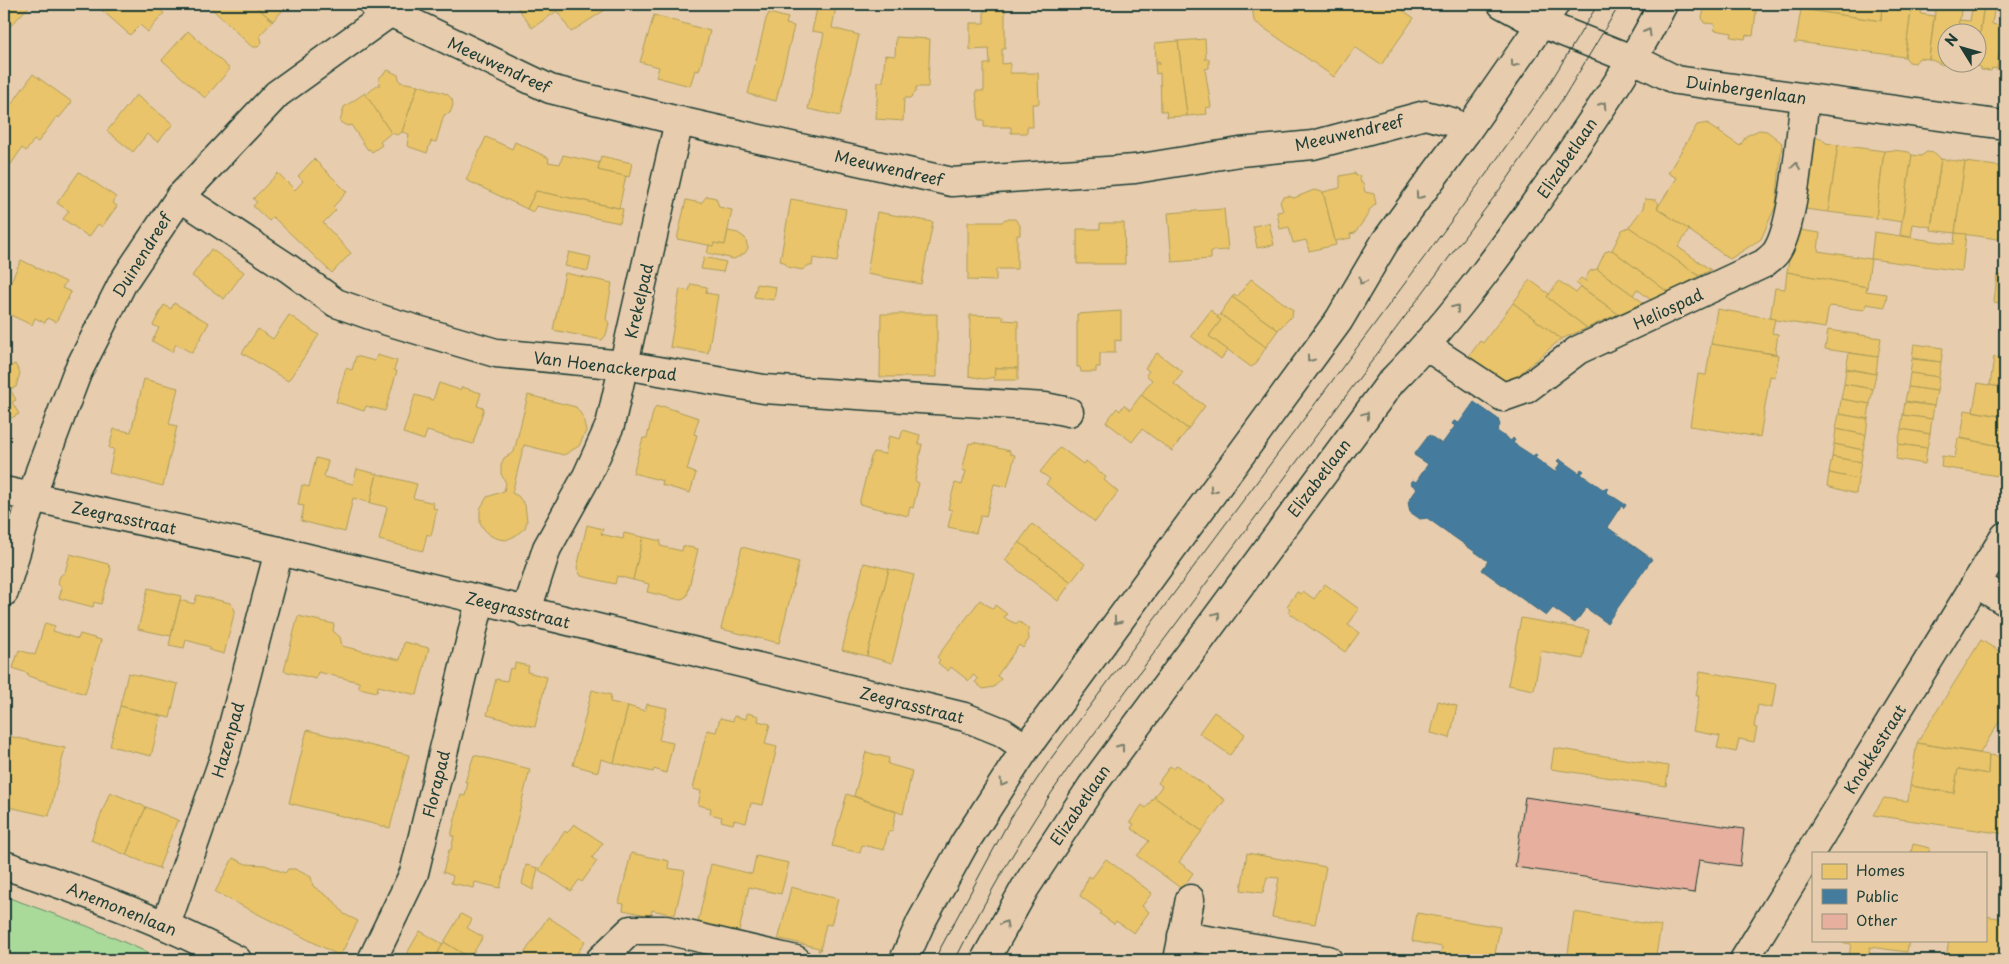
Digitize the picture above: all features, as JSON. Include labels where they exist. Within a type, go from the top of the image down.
[{"type":"street","name":"Duinbergenlaan","points":[[1502,4],[1549,14],[1632,60],[1676,80],[2005,125]]},
{"type":"street","name":"Elizabetlaan","points":[[985,960],[1025,888],[1092,786],[1391,382],[1426,346],[1532,209],[1632,60],[1663,4]]},
{"type":"street","name":"Meeuwendreef","points":[[388,7],[550,89],[678,121],[952,182],[1135,168],[1240,152],[1313,145],[1425,115],[1452,122],[1466,132]]},
{"type":"street","name":"Duinendreef","points":[[4,592],[40,470],[77,373],[123,282],[180,197],[277,94],[388,7]]},
{"type":"street","points":[[904,960],[921,922],[964,844],[1026,748],[1339,320],[1385,242],[1466,132],[1549,14]]},
{"type":"street","name":"Heliospad","points":[[1426,346],[1503,397],[1526,389],[1578,350],[1763,264],[1776,252],[1783,239],[1789,215],[1805,98]]},
{"type":"street","name":"Krekelpad","points":[[526,613],[547,548],[588,476],[610,425],[678,121]]},
{"type":"street","name":"Van Hoenackerpad","points":[[180,197],[288,268],[336,303],[384,320],[496,353],[624,365],[764,389],[1045,407],[1069,412]]},
{"type":"street","name":"Zeegrasstraat","points":[[4,491],[279,551],[526,613],[964,717],[1002,732],[1026,748]]},
{"type":"street","name":"Knokkestraat","points":[[1746,960],[2005,536]]},
{"type":"street","name":"Hazenpad","points":[[166,925],[226,752],[279,551]]},
{"type":"street","points":[[1976,583],[2005,601]]},
{"type":"street","name":"Florapad","points":[[372,960],[414,873],[480,601]]},
{"type":"street","name":"Anemonenlaan","points":[[4,865],[56,882],[166,925],[238,960]]},
{"type":"street","points":[[1190,899],[1180,948],[1328,960]]},
{"type":"street","points":[[600,960],[631,930],[666,930],[796,960]]},
{"type":"green space","points":[[4,896],[87,926],[165,960],[4,960]]},
{"type":"building: Homes","points":[[4,4],[31,4],[4,33]]},
{"type":"building: Homes","points":[[95,4],[152,4],[164,13],[148,32],[140,25],[130,35]]},
{"type":"building: Homes","points":[[213,4],[253,4],[273,21],[260,35],[262,42],[258,47],[252,47],[210,7]]},
{"type":"building: Homes","points":[[253,4],[291,4],[291,8],[284,9],[273,21]]},
{"type":"building: Homes","points":[[515,4],[614,4],[571,32],[557,11],[532,28]]},
{"type":"building: Homes","points":[[818,4],[836,7],[832,28],[859,35],[840,116],[808,109],[824,33],[812,31]]},
{"type":"building: Homes","points":[[984,4],[1005,4],[1005,49],[1002,49],[1002,64],[1010,63],[1010,73],[1038,73],[1039,104],[1032,104],[1033,127],[1027,127],[1027,133],[1011,133],[1011,127],[984,127],[984,120],[979,120],[976,91],[984,91],[984,64],[990,64],[989,49],[970,50],[970,23],[984,23]]},
{"type":"building: Homes","points":[[1252,4],[1394,4],[1414,18],[1381,65],[1355,47],[1334,77],[1254,21]]},
{"type":"building: Homes","points":[[1706,4],[1757,4],[1753,36],[1746,35],[1745,39],[1731,37],[1732,33],[1714,30],[1715,24],[1704,23],[1702,17]]},
{"type":"building: Homes","points":[[1801,4],[1882,4],[1881,21],[1801,9]]},
{"type":"building: Homes","points":[[1882,4],[1912,4],[1905,57],[1798,42],[1795,44],[1794,42],[1796,40],[1801,9],[1881,21]]},
{"type":"building: Homes","points":[[1912,4],[1923,4],[1921,14],[1934,16],[1929,59],[1919,58],[1915,63],[1909,62],[1905,57]]},
{"type":"building: Homes","points":[[1936,4],[1962,4],[1959,22],[1936,22],[1936,62],[1929,59]]},
{"type":"building: Homes","points":[[1973,4],[1984,4],[1981,22],[1959,22],[1959,20],[1970,21]]},
{"type":"building: Homes","points":[[1984,4],[1995,4],[1992,24],[2003,26],[1997,69],[1992,68],[1991,71],[1986,70],[1986,22],[1982,22]]},
{"type":"building: Homes","points":[[769,13],[788,18],[786,24],[794,26],[776,101],[748,94]]},
{"type":"building: Homes","points":[[654,15],[710,31],[699,71],[695,70],[690,86],[656,77],[659,67],[640,62]]},
{"type":"building: Homes","points":[[2003,26],[2005,26],[2005,71],[1997,69]]},
{"type":"building: Homes","points":[[188,31],[230,69],[205,98],[162,60]]},
{"type":"building: Homes","points":[[896,37],[930,39],[928,87],[916,87],[916,92],[910,98],[904,98],[903,121],[876,119],[878,82],[883,82],[885,55],[895,56]]},
{"type":"building: Homes","points":[[1205,39],[1206,57],[1204,59],[1209,59],[1209,68],[1205,69],[1211,107],[1206,108],[1207,114],[1187,116],[1178,41]]},
{"type":"building: Homes","points":[[1178,41],[1187,116],[1167,117],[1166,111],[1161,111],[1160,73],[1156,74],[1155,64],[1160,64],[1159,61],[1156,62],[1155,43]]},
{"type":"building: Homes","points":[[388,70],[398,75],[400,82],[418,85],[402,132],[398,135],[391,133],[366,95],[377,85],[380,85],[379,78]]},
{"type":"building: Homes","points":[[33,74],[72,102],[59,118],[57,116],[38,142],[34,140],[26,151],[22,148],[5,173],[9,175],[4,182],[4,115]]},
{"type":"building: Homes","points":[[418,85],[447,94],[452,99],[453,105],[450,113],[444,115],[436,142],[431,141],[427,153],[407,146],[409,134],[402,132]]},
{"type":"building: Homes","points":[[365,93],[391,133],[380,142],[382,145],[372,152],[370,149],[368,150],[351,125],[347,126],[340,122],[344,107]]},
{"type":"building: Homes","points":[[136,95],[173,124],[158,142],[147,134],[133,152],[107,131]]},
{"type":"building: Homes","points":[[1708,123],[1708,125],[1717,131],[1720,130],[1719,132],[1740,146],[1746,136],[1759,130],[1767,131],[1782,143],[1776,205],[1761,239],[1730,259],[1657,208],[1677,178],[1668,173],[1697,125]]},
{"type":"building: Homes","points":[[486,137],[512,149],[515,142],[549,158],[548,162],[560,164],[563,155],[600,163],[598,170],[626,176],[619,208],[536,191],[527,209],[466,180]]},
{"type":"building: Homes","points":[[1815,138],[1821,138],[1826,143],[1838,145],[1828,212],[1797,208],[1810,141]]},
{"type":"building: Homes","points":[[1838,145],[1884,151],[1876,218],[1828,212]]},
{"type":"building: Homes","points":[[1884,151],[1909,152],[1912,155],[1902,222],[1876,218]]},
{"type":"building: Homes","points":[[1927,152],[1935,153],[1941,159],[1931,227],[1913,224],[1911,237],[1900,235],[1912,155],[1921,156]]},
{"type":"building: Homes","points":[[601,156],[632,163],[629,177],[598,170]]},
{"type":"building: Homes","points":[[314,159],[347,192],[333,207],[336,210],[323,223],[351,253],[332,273],[273,217],[269,221],[253,206],[257,202],[253,199],[278,173],[295,190],[303,181],[298,176]]},
{"type":"building: Homes","points":[[1941,159],[1965,162],[1955,233],[1931,230]]},
{"type":"building: Homes","points":[[1965,162],[2005,167],[2005,240],[1955,233]]},
{"type":"building: Homes","points":[[79,172],[116,197],[113,203],[117,206],[102,227],[98,224],[89,237],[63,219],[69,211],[57,203]]},
{"type":"building: Homes","points":[[1355,173],[1356,176],[1359,175],[1365,192],[1374,194],[1376,204],[1369,210],[1369,213],[1355,233],[1350,234],[1351,238],[1335,241],[1323,192],[1340,188],[1340,176]]},
{"type":"building: Homes","points":[[1314,190],[1323,192],[1336,245],[1309,251],[1306,240],[1293,243],[1289,227],[1280,229],[1277,212],[1283,211],[1280,202],[1283,197],[1289,196],[1294,198]]},
{"type":"building: Homes","points":[[536,191],[623,209],[620,223],[536,206],[533,212],[527,209]]},
{"type":"building: Homes","points":[[707,196],[716,198],[719,207],[732,210],[725,245],[714,243],[713,246],[677,239],[686,200],[701,203]]},
{"type":"building: Homes","points":[[791,199],[846,209],[837,262],[813,258],[812,266],[807,266],[802,270],[788,267],[784,262],[780,261]]},
{"type":"building: Homes","points":[[1645,199],[1656,200],[1659,204],[1657,208],[1689,230],[1678,247],[1711,270],[1699,276],[1629,227],[1643,208]]},
{"type":"building: Homes","points":[[1224,209],[1228,250],[1211,251],[1211,259],[1172,262],[1168,213]]},
{"type":"building: Homes","points":[[877,212],[933,222],[921,284],[867,274]]},
{"type":"building: Homes","points":[[1005,219],[1015,219],[1020,225],[1020,235],[1017,235],[1017,269],[996,269],[996,281],[968,280],[968,222],[1002,222]]},
{"type":"building: Homes","points":[[1100,223],[1124,223],[1125,264],[1077,264],[1077,229],[1100,229]]},
{"type":"building: Homes","points":[[1269,223],[1274,245],[1257,248],[1253,226]]},
{"type":"building: Homes","points":[[1629,227],[1699,276],[1669,293],[1612,250],[1622,230]]},
{"type":"building: Homes","points":[[1794,229],[1820,233],[1818,251],[1871,259],[1867,287],[1787,272]]},
{"type":"building: Homes","points":[[728,231],[738,233],[745,238],[748,248],[745,253],[734,259],[707,253],[709,245],[713,246],[714,243],[725,245]]},
{"type":"building: Homes","points":[[1874,232],[1954,244],[1955,233],[1966,234],[1962,271],[1871,259]]},
{"type":"building: Homes","points":[[211,249],[244,272],[224,299],[192,276]]},
{"type":"building: Homes","points":[[1612,250],[1669,293],[1651,300],[1637,289],[1633,295],[1597,269],[1605,252]]},
{"type":"building: Homes","points":[[569,252],[591,257],[588,271],[565,266]]},
{"type":"building: Homes","points":[[704,257],[726,262],[723,272],[701,269]]},
{"type":"building: Homes","points":[[21,260],[66,282],[62,288],[71,292],[56,322],[47,318],[45,323],[35,318],[32,325],[4,312],[8,305],[4,303],[4,296]]},
{"type":"building: Homes","points":[[1597,269],[1644,303],[1618,314],[1576,283],[1581,278],[1587,282],[1586,277],[1590,271]]},
{"type":"building: Homes","points":[[1787,272],[1867,287],[1866,291],[1887,294],[1885,307],[1866,304],[1865,310],[1829,306],[1825,328],[1770,319],[1775,288],[1785,289]]},
{"type":"building: Homes","points":[[565,273],[612,283],[606,319],[609,323],[606,335],[602,340],[553,330]]},
{"type":"building: Homes","points":[[1997,275],[2005,276],[2005,304],[1994,302]]},
{"type":"building: Homes","points":[[1251,279],[1293,310],[1292,316],[1278,330],[1232,297],[1234,295],[1237,297]]},
{"type":"building: Homes","points":[[1530,280],[1549,294],[1547,297],[1587,328],[1561,339],[1513,303]]},
{"type":"building: Homes","points":[[1559,281],[1576,293],[1581,287],[1618,314],[1587,328],[1547,297]]},
{"type":"building: Homes","points":[[691,284],[707,287],[706,293],[718,295],[708,353],[670,347],[680,289],[689,291]]},
{"type":"building: Homes","points":[[757,284],[776,287],[774,300],[754,297]]},
{"type":"building: Homes","points":[[1232,297],[1278,330],[1266,347],[1220,314]]},
{"type":"building: Homes","points":[[174,303],[209,323],[192,353],[176,344],[172,352],[152,341],[159,328],[153,325],[164,305],[171,309]]},
{"type":"building: Homes","points":[[1513,303],[1561,339],[1502,389],[1467,359],[1480,341],[1483,343]]},
{"type":"building: Homes","points":[[1717,309],[1775,319],[1772,333],[1778,334],[1775,354],[1711,344]]},
{"type":"building: Homes","points":[[1211,310],[1221,320],[1209,336],[1228,350],[1221,359],[1191,336]]},
{"type":"building: Homes","points":[[1121,311],[1121,341],[1115,340],[1115,353],[1100,353],[1100,367],[1096,367],[1096,372],[1081,372],[1080,367],[1077,367],[1077,314]]},
{"type":"building: Homes","points":[[881,314],[937,314],[937,377],[880,377]]},
{"type":"building: Homes","points":[[1220,314],[1266,347],[1256,364],[1251,367],[1209,336],[1221,320],[1217,318]]},
{"type":"building: Homes","points":[[289,315],[319,335],[288,381],[242,353],[258,329],[273,339]]},
{"type":"building: Homes","points":[[970,315],[1003,316],[1003,320],[1018,321],[1018,368],[995,368],[995,377],[984,379],[969,376]]},
{"type":"building: Homes","points":[[1828,330],[1881,338],[1878,357],[1825,349]]},
{"type":"building: Homes","points":[[1711,344],[1779,355],[1775,377],[1770,376],[1760,437],[1690,426],[1698,374],[1706,375]]},
{"type":"building: Homes","points":[[1914,344],[1943,348],[1941,362],[1912,358]]},
{"type":"building: Homes","points":[[1157,353],[1183,372],[1174,384],[1205,406],[1188,429],[1141,395],[1152,380],[1146,375],[1149,371],[1145,368]]},
{"type":"building: Homes","points":[[1849,353],[1878,357],[1876,374],[1846,368]]},
{"type":"building: Homes","points":[[377,355],[397,361],[394,370],[397,371],[385,411],[366,406],[364,411],[336,402],[346,368],[352,370],[356,356],[375,361]]},
{"type":"building: Homes","points":[[1994,357],[2005,359],[2005,388],[1990,385]]},
{"type":"building: Homes","points":[[1912,359],[1941,362],[1939,377],[1910,373]]},
{"type":"building: Homes","points":[[6,361],[9,367],[15,364],[20,373],[16,387],[10,389],[16,400],[12,402],[19,414],[4,422],[4,362]]},
{"type":"building: Homes","points":[[995,368],[1018,368],[1018,380],[994,380]]},
{"type":"building: Homes","points":[[1846,369],[1876,374],[1873,389],[1844,384]]},
{"type":"building: Homes","points":[[1910,373],[1939,377],[1937,391],[1908,387]]},
{"type":"building: Homes","points":[[144,379],[178,388],[169,424],[177,426],[163,486],[109,473],[114,449],[109,448],[114,429],[131,432]]},
{"type":"building: Homes","points":[[439,383],[460,390],[462,387],[481,393],[477,406],[484,408],[473,444],[427,431],[424,440],[403,433],[415,395],[433,400]]},
{"type":"building: Homes","points":[[1978,383],[2005,388],[2005,417],[1973,411]]},
{"type":"building: Homes","points":[[1844,384],[1873,389],[1870,404],[1841,399]]},
{"type":"building: Homes","points":[[1908,387],[1937,391],[1934,406],[1905,401]]},
{"type":"building: Homes","points":[[528,395],[576,407],[583,417],[586,431],[579,446],[564,455],[524,445],[512,493],[518,496],[525,505],[527,521],[525,528],[515,536],[506,540],[499,539],[491,536],[483,528],[480,522],[480,509],[487,497],[504,491],[506,483],[501,474],[501,465],[504,458],[514,452]]},
{"type":"building: Homes","points":[[1141,395],[1188,429],[1172,451],[1142,429],[1132,442],[1106,422],[1117,408],[1120,411],[1124,405],[1130,410]]},
{"type":"building: Homes","points":[[1841,399],[1870,404],[1868,419],[1839,414]]},
{"type":"building: Homes","points":[[1905,402],[1934,406],[1932,419],[1903,415]]},
{"type":"building: Homes","points":[[656,406],[661,408],[662,406],[699,418],[694,434],[697,435],[687,470],[696,473],[690,493],[662,485],[663,481],[633,473],[643,438],[647,438]]},
{"type":"building: Homes","points":[[1965,410],[2005,417],[2005,447],[1961,438]]},
{"type":"building: Homes","points":[[1839,414],[1868,419],[1866,435],[1836,429]]},
{"type":"building: Homes","points":[[1903,415],[1932,419],[1930,434],[1901,429]]},
{"type":"building: Homes","points":[[1836,429],[1866,435],[1863,450],[1834,444]]},
{"type":"building: Homes","points":[[1901,429],[1930,434],[1927,448],[1898,444]]},
{"type":"building: Homes","points":[[903,430],[920,435],[918,444],[922,444],[915,481],[919,483],[913,508],[910,507],[908,516],[859,504],[871,457],[874,452],[885,454],[889,436],[900,439]]},
{"type":"building: Homes","points":[[1958,438],[2005,447],[2005,477],[1941,467],[1942,456],[1955,458]]},
{"type":"building: Homes","points":[[973,442],[1010,451],[1010,454],[1015,455],[1007,487],[994,484],[986,516],[981,515],[976,533],[948,527],[952,510],[948,509],[955,483],[962,485],[966,471],[962,470],[969,443],[972,444]]},
{"type":"building: Homes","points":[[1834,444],[1863,450],[1861,462],[1832,457]]},
{"type":"building: Homes","points":[[1898,444],[1927,448],[1925,464],[1896,459]]},
{"type":"building: Homes","points":[[1060,447],[1083,464],[1086,461],[1106,477],[1104,480],[1118,492],[1095,522],[1046,484],[1050,479],[1040,472]]},
{"type":"building: Homes","points":[[1832,457],[1861,462],[1858,479],[1829,473]]},
{"type":"building: Homes","points":[[316,458],[328,461],[324,477],[353,484],[357,469],[377,474],[370,503],[353,498],[345,532],[301,521],[304,506],[298,505],[302,485],[309,487]]},
{"type":"building: Homes","points":[[1829,473],[1858,479],[1856,494],[1827,486]]},
{"type":"building: Homes","points":[[377,474],[417,484],[413,498],[434,503],[433,508],[437,509],[431,536],[427,534],[423,551],[379,540],[387,507],[370,503]]},
{"type":"building: Homes","points":[[1032,524],[1085,564],[1071,582],[1019,542]]},
{"type":"building: Homes","points":[[587,525],[603,529],[601,534],[623,539],[624,533],[643,537],[633,580],[617,576],[615,584],[581,576],[577,568]]},
{"type":"building: Homes","points":[[643,537],[661,541],[660,546],[682,551],[683,546],[698,549],[687,596],[680,600],[647,592],[649,584],[633,580]]},
{"type":"building: Homes","points":[[1019,542],[1071,582],[1058,601],[1005,560]]},
{"type":"building: Homes","points":[[742,547],[799,562],[779,643],[721,629]]},
{"type":"building: Homes","points":[[70,554],[108,564],[111,569],[101,604],[94,602],[93,607],[59,598],[62,588],[58,583],[60,576],[65,572]]},
{"type":"building: Homes","points":[[864,563],[889,569],[867,656],[842,650]]},
{"type":"building: Homes","points":[[889,569],[914,575],[892,663],[867,656]]},
{"type":"building: Homes","points":[[1325,584],[1359,609],[1348,625],[1359,633],[1345,652],[1288,612],[1290,609],[1287,606],[1297,592],[1301,594],[1303,591],[1314,599]]},
{"type":"building: Homes","points":[[148,588],[181,596],[171,636],[138,629]]},
{"type":"building: Homes","points":[[197,595],[230,603],[235,610],[224,654],[209,650],[210,647],[186,640],[184,648],[169,645],[180,600],[194,604]]},
{"type":"building: Homes","points":[[980,600],[993,609],[995,605],[1007,614],[1004,617],[1008,620],[1017,624],[1018,621],[1028,628],[1029,639],[1023,648],[1019,645],[997,676],[1001,679],[994,687],[983,689],[975,682],[978,679],[973,675],[969,681],[951,667],[948,671],[938,663],[940,660],[937,657]]},
{"type":"building: Homes","points":[[298,616],[334,624],[333,631],[340,637],[342,646],[400,660],[404,642],[429,648],[417,695],[378,686],[377,692],[359,688],[359,682],[318,672],[316,679],[284,671]]},
{"type":"building: Homes","points":[[1521,618],[1589,630],[1583,659],[1541,651],[1534,690],[1508,685]]},
{"type":"building: Homes","points":[[45,623],[55,626],[53,631],[78,639],[80,634],[101,640],[85,694],[28,676],[29,674],[13,668],[19,650],[35,655]]},
{"type":"building: Homes","points":[[1981,640],[2005,655],[2005,712],[1980,753],[1917,743]]},
{"type":"building: Homes","points":[[515,663],[529,666],[527,672],[547,677],[535,727],[487,715],[496,679],[507,681],[510,668],[514,669]]},
{"type":"building: Homes","points":[[1700,671],[1776,684],[1772,708],[1758,705],[1754,727],[1757,728],[1754,742],[1739,739],[1736,752],[1717,748],[1720,736],[1693,731],[1699,696],[1696,696]]},
{"type":"building: Homes","points":[[128,673],[178,684],[170,718],[120,706]]},
{"type":"building: Homes","points":[[592,690],[611,695],[610,702],[628,706],[614,763],[601,759],[598,772],[573,765]]},
{"type":"building: Homes","points":[[1438,701],[1457,706],[1450,738],[1431,733]]},
{"type":"building: Homes","points":[[647,704],[667,708],[659,740],[673,743],[666,773],[654,769],[653,772],[614,763],[628,706],[645,711]]},
{"type":"building: Homes","points":[[120,706],[161,716],[151,756],[110,746]]},
{"type":"building: Homes","points":[[1214,712],[1245,734],[1230,755],[1199,733]]},
{"type":"building: Homes","points":[[747,713],[759,716],[758,721],[770,724],[765,744],[777,747],[763,805],[751,803],[746,823],[734,820],[733,824],[721,821],[722,817],[710,814],[711,808],[698,805],[701,791],[693,789],[707,730],[716,732],[720,718],[733,721],[734,716],[746,719]]},
{"type":"building: Homes","points":[[307,730],[409,755],[390,828],[289,803]]},
{"type":"building: Homes","points":[[8,736],[65,748],[49,816],[4,806],[4,755]]},
{"type":"building: Homes","points":[[1917,743],[1989,755],[1988,774],[1958,769],[1954,793],[1910,786]]},
{"type":"building: Homes","points":[[1554,748],[1669,766],[1666,786],[1551,769]]},
{"type":"building: Homes","points":[[866,752],[889,758],[888,764],[912,771],[903,814],[854,796]]},
{"type":"building: Homes","points":[[474,755],[530,769],[500,888],[475,882],[474,888],[451,883],[453,876],[443,872],[449,850],[451,850],[454,836],[451,836],[461,795],[465,796],[468,782],[465,782]]},
{"type":"building: Homes","points":[[1989,755],[2005,757],[2005,834],[1873,815],[1884,798],[1908,801],[1910,786],[1954,793],[1958,769],[1988,774]]},
{"type":"building: Homes","points":[[1177,765],[1225,800],[1202,831],[1154,797],[1162,786],[1158,783],[1170,766],[1174,769]]},
{"type":"building: Homes","points":[[110,792],[146,807],[126,855],[91,840]]},
{"type":"building: Homes","points":[[847,794],[896,812],[892,832],[888,831],[884,850],[862,845],[860,853],[832,846]]},
{"type":"building: Homes","points":[[1154,797],[1202,831],[1179,862],[1193,873],[1182,889],[1137,856],[1149,841],[1131,828],[1134,824],[1130,822],[1142,805],[1146,808]]},
{"type":"building: Homes","points":[[146,807],[180,821],[177,821],[159,867],[161,869],[126,855]]},
{"type":"building: Homes","points":[[574,824],[603,843],[592,858],[597,861],[582,882],[579,880],[571,891],[539,870],[565,831],[567,833]]},
{"type":"building: Homes","points":[[1913,844],[1930,848],[1929,852],[1911,852]]},
{"type":"building: Homes","points":[[631,853],[669,861],[668,868],[685,871],[675,915],[652,910],[651,916],[623,910],[624,904],[619,903]]},
{"type":"building: Homes","points":[[1247,853],[1326,867],[1315,924],[1272,917],[1279,878],[1267,877],[1263,893],[1241,890]]},
{"type":"building: Homes","points":[[756,856],[789,863],[781,894],[749,887],[739,931],[705,926],[706,924],[698,922],[711,864],[752,874]]},
{"type":"building: Homes","points":[[233,858],[246,864],[265,865],[285,873],[288,869],[295,869],[311,877],[313,886],[334,901],[344,914],[358,921],[340,956],[215,892]]},
{"type":"building: Homes","points":[[1106,859],[1152,893],[1142,906],[1149,912],[1134,933],[1116,921],[1114,924],[1100,914],[1102,912],[1080,896],[1089,876],[1092,878]]},
{"type":"building: Homes","points":[[526,865],[538,868],[533,890],[522,884]]},
{"type":"building: Homes","points":[[791,887],[838,899],[831,925],[826,924],[820,951],[818,951],[819,948],[781,939],[780,942],[778,941]]},
{"type":"building: Homes","points":[[1574,912],[1661,926],[1655,960],[1567,960]]},
{"type":"building: Homes","points":[[1417,913],[1500,927],[1494,960],[1440,960],[1442,947],[1412,941]]},
{"type":"building: Homes","points":[[461,914],[472,920],[467,928],[483,937],[470,958],[444,942]]},
{"type":"building: Homes","points":[[1986,916],[2005,919],[2005,960],[1946,958],[1949,942],[1986,942]]},
{"type":"building: Homes","points":[[548,917],[585,941],[576,956],[582,960],[520,960]]},
{"type":"building: Homes","points":[[420,931],[443,944],[434,960],[403,960]]},
{"type":"building: Homes","points":[[444,942],[468,957],[466,960],[434,960]]},
{"type":"building: Homes","points":[[1840,942],[1909,942],[1907,952],[1870,947],[1868,960],[1849,957],[1851,944]]},
{"type":"building: Public","points":[[1474,402],[1498,419],[1500,425],[1497,431],[1511,441],[1513,438],[1515,440],[1513,443],[1533,456],[1537,455],[1535,458],[1555,472],[1560,463],[1557,461],[1559,459],[1579,473],[1581,469],[1584,471],[1581,474],[1604,490],[1606,487],[1609,489],[1606,492],[1626,505],[1624,508],[1621,506],[1607,527],[1652,559],[1607,623],[1586,608],[1575,623],[1553,608],[1546,616],[1482,570],[1488,561],[1427,518],[1420,519],[1410,512],[1408,502],[1417,489],[1410,483],[1412,480],[1416,482],[1428,464],[1414,455],[1429,435],[1442,444],[1455,426],[1452,424],[1454,421],[1459,423]]},
{"type":"building: Other","points":[[1525,797],[1744,829],[1740,866],[1699,860],[1694,893],[1515,867]]},
{"type":"tram line","points":[[934,960],[1010,819],[1052,757],[1490,169],[1548,86],[1598,4]]},
{"type":"tram line","points":[[955,960],[1008,863],[1036,816],[1067,770],[1506,181],[1564,97],[1620,4]]}]
